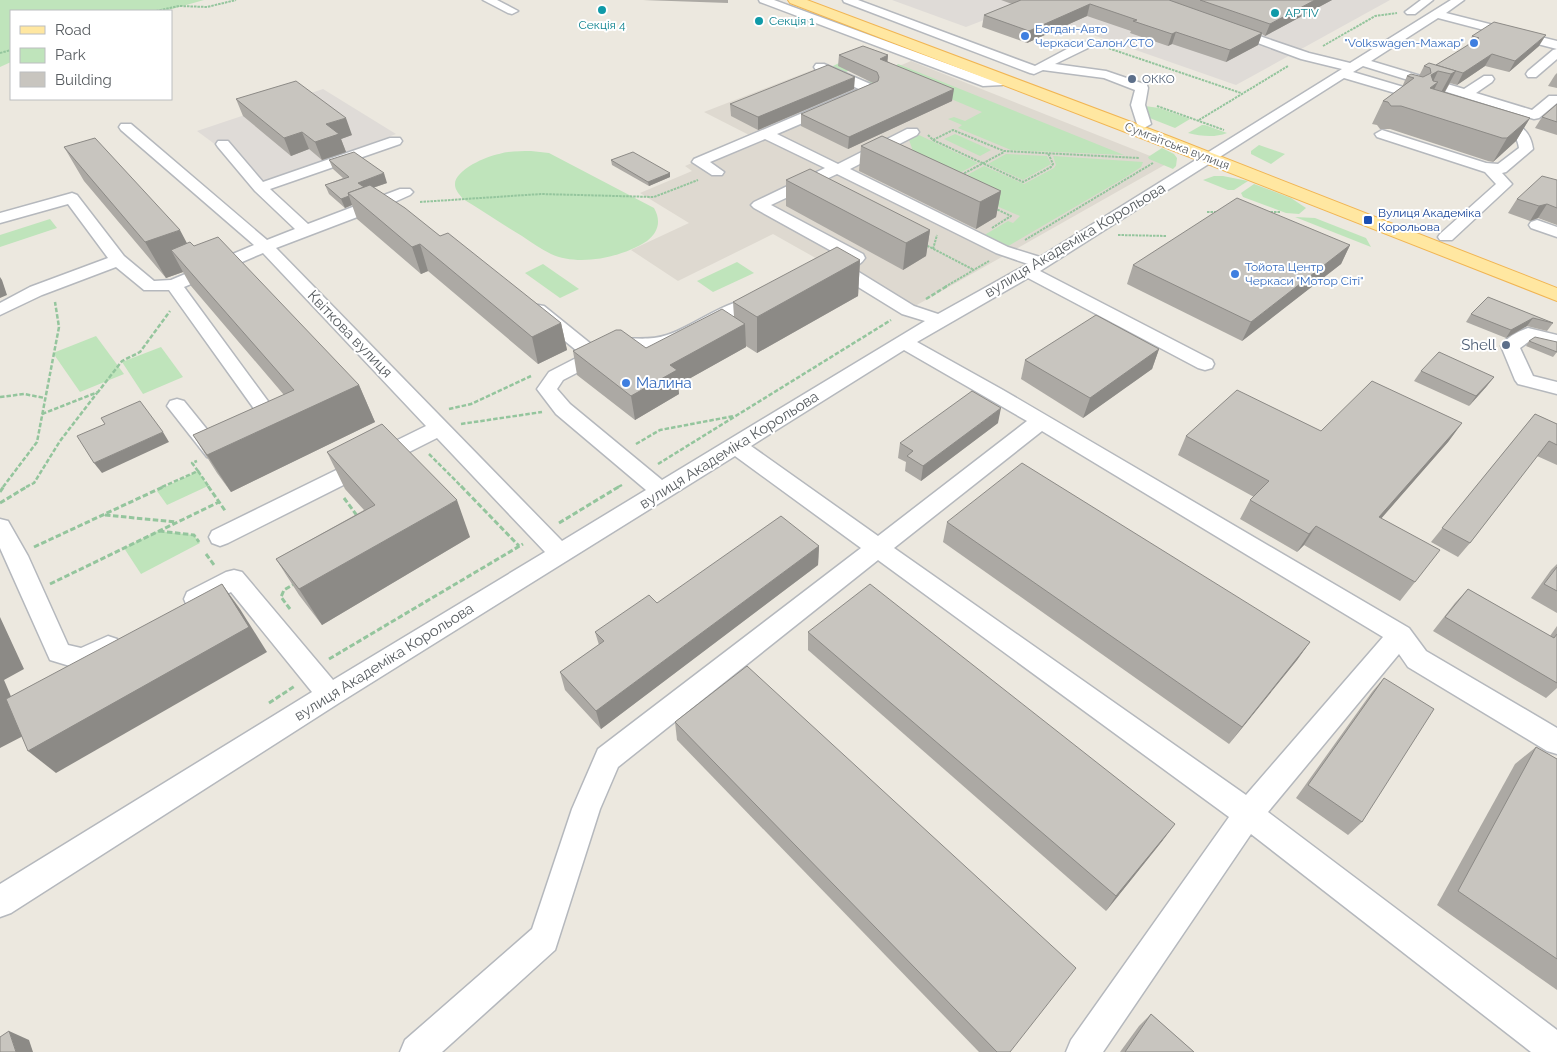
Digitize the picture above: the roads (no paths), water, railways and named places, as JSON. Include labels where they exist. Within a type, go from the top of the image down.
[{"type":"main road","name":"Сумгаїтська вулиця","points":[[795,0],[887,42],[1446,237],[1557,281]]},
{"type":"main road","name":"Сумгаїтська вулиця","points":[[816,0],[1032,71],[1212,155],[1557,295]]},
{"type":"street","points":[[488,0],[512,11]]},
{"type":"street","points":[[764,0],[887,42]]},
{"type":"street","points":[[848,0],[929,36]]},
{"type":"street","points":[[1411,12],[1428,0]]},
{"type":"street","name":"вулиця Академіка Корольова","points":[[0,902],[322,685],[561,554],[940,320],[1035,267],[1458,0]]},
{"type":"street","points":[[1435,14],[1556,53]]},
{"type":"street","points":[[1222,26],[1305,56],[1465,94],[1534,115],[1554,99]]},
{"type":"street","points":[[867,49],[887,42]]},
{"type":"street","points":[[1032,71],[1084,45]]},
{"type":"street","points":[[1532,74],[1556,53]]},
{"type":"street","points":[[717,172],[699,162],[870,89],[820,68],[835,61]]},
{"type":"street","points":[[1350,67],[1412,94]]},
{"type":"street","points":[[1032,71],[1106,75],[1142,88],[1138,105],[1144,124]]},
{"type":"street","points":[[1465,94],[1488,79]]},
{"type":"street","points":[[1382,134],[1490,168],[1501,169],[1526,149],[1526,139],[1516,127],[1481,120]]},
{"type":"street","name":"Квіткова вулиця","points":[[126,128],[265,246],[441,426],[561,554]]},
{"type":"street","points":[[819,276],[840,268],[858,258],[758,205],[828,172],[837,170],[917,131]]},
{"type":"street","points":[[766,134],[1006,251],[1205,364]]},
{"type":"street","points":[[260,188],[395,141]]},
{"type":"street","points":[[223,144],[260,188],[306,231]]},
{"type":"street","points":[[1446,237],[1504,184],[1490,168]]},
{"type":"street","points":[[0,218],[72,198],[118,260],[150,286],[178,291],[265,246],[387,204],[405,192]]},
{"type":"street","points":[[1537,225],[1557,232]]},
{"type":"street","points":[[0,310],[36,291],[118,260]]},
{"type":"street","points":[[840,268],[908,310],[940,320]]},
{"type":"street","points":[[178,291],[274,423],[248,436]]},
{"type":"street","points":[[662,492],[563,409],[547,389],[550,382],[556,376],[616,344],[648,346],[675,339],[723,315],[743,308],[766,304],[784,294]]},
{"type":"street","points":[[526,300],[594,355]]},
{"type":"street","points":[[1557,341],[1528,334],[1510,346],[1526,380],[1557,388]]},
{"type":"street","points":[[904,342],[1400,634],[1416,659],[1557,742]]},
{"type":"street","points":[[177,406],[214,452],[231,444]]},
{"type":"street","points":[[416,1052],[544,939],[586,809],[608,758],[1041,421]]},
{"type":"street","points":[[220,537],[441,426]]},
{"type":"street","points":[[736,446],[1248,814],[1557,1050]]},
{"type":"street","points":[[0,527],[16,556],[59,653],[83,659],[125,637]]},
{"type":"street","points":[[175,610],[234,578],[322,685]]},
{"type":"street","points":[[1083,1052],[1248,814],[1400,634]]},
{"type":"place","name":"Секція 4","points":[[602,10]]},
{"type":"place","name":"APTIV","points":[[1275,13]]},
{"type":"place","name":"Секція 1","points":[[759,21]]},
{"type":"place","name":"Богдан-Авто Черкаси Салон/СТО","points":[[1025,36]]},
{"type":"place","name":"\"Volkswagen-Мажар\"","points":[[1474,43]]},
{"type":"place","name":"ОККО","points":[[1132,79]]},
{"type":"place","name":"Вулиця Академіка Корольова","points":[[1368,220]]},
{"type":"place","name":"Тойота Центр Черкаси \"Мотор Сіті\"","points":[[1235,274]]},
{"type":"place","name":"Shell","points":[[1506,345]]},
{"type":"place","name":"Малина","points":[[626,383]]}]
